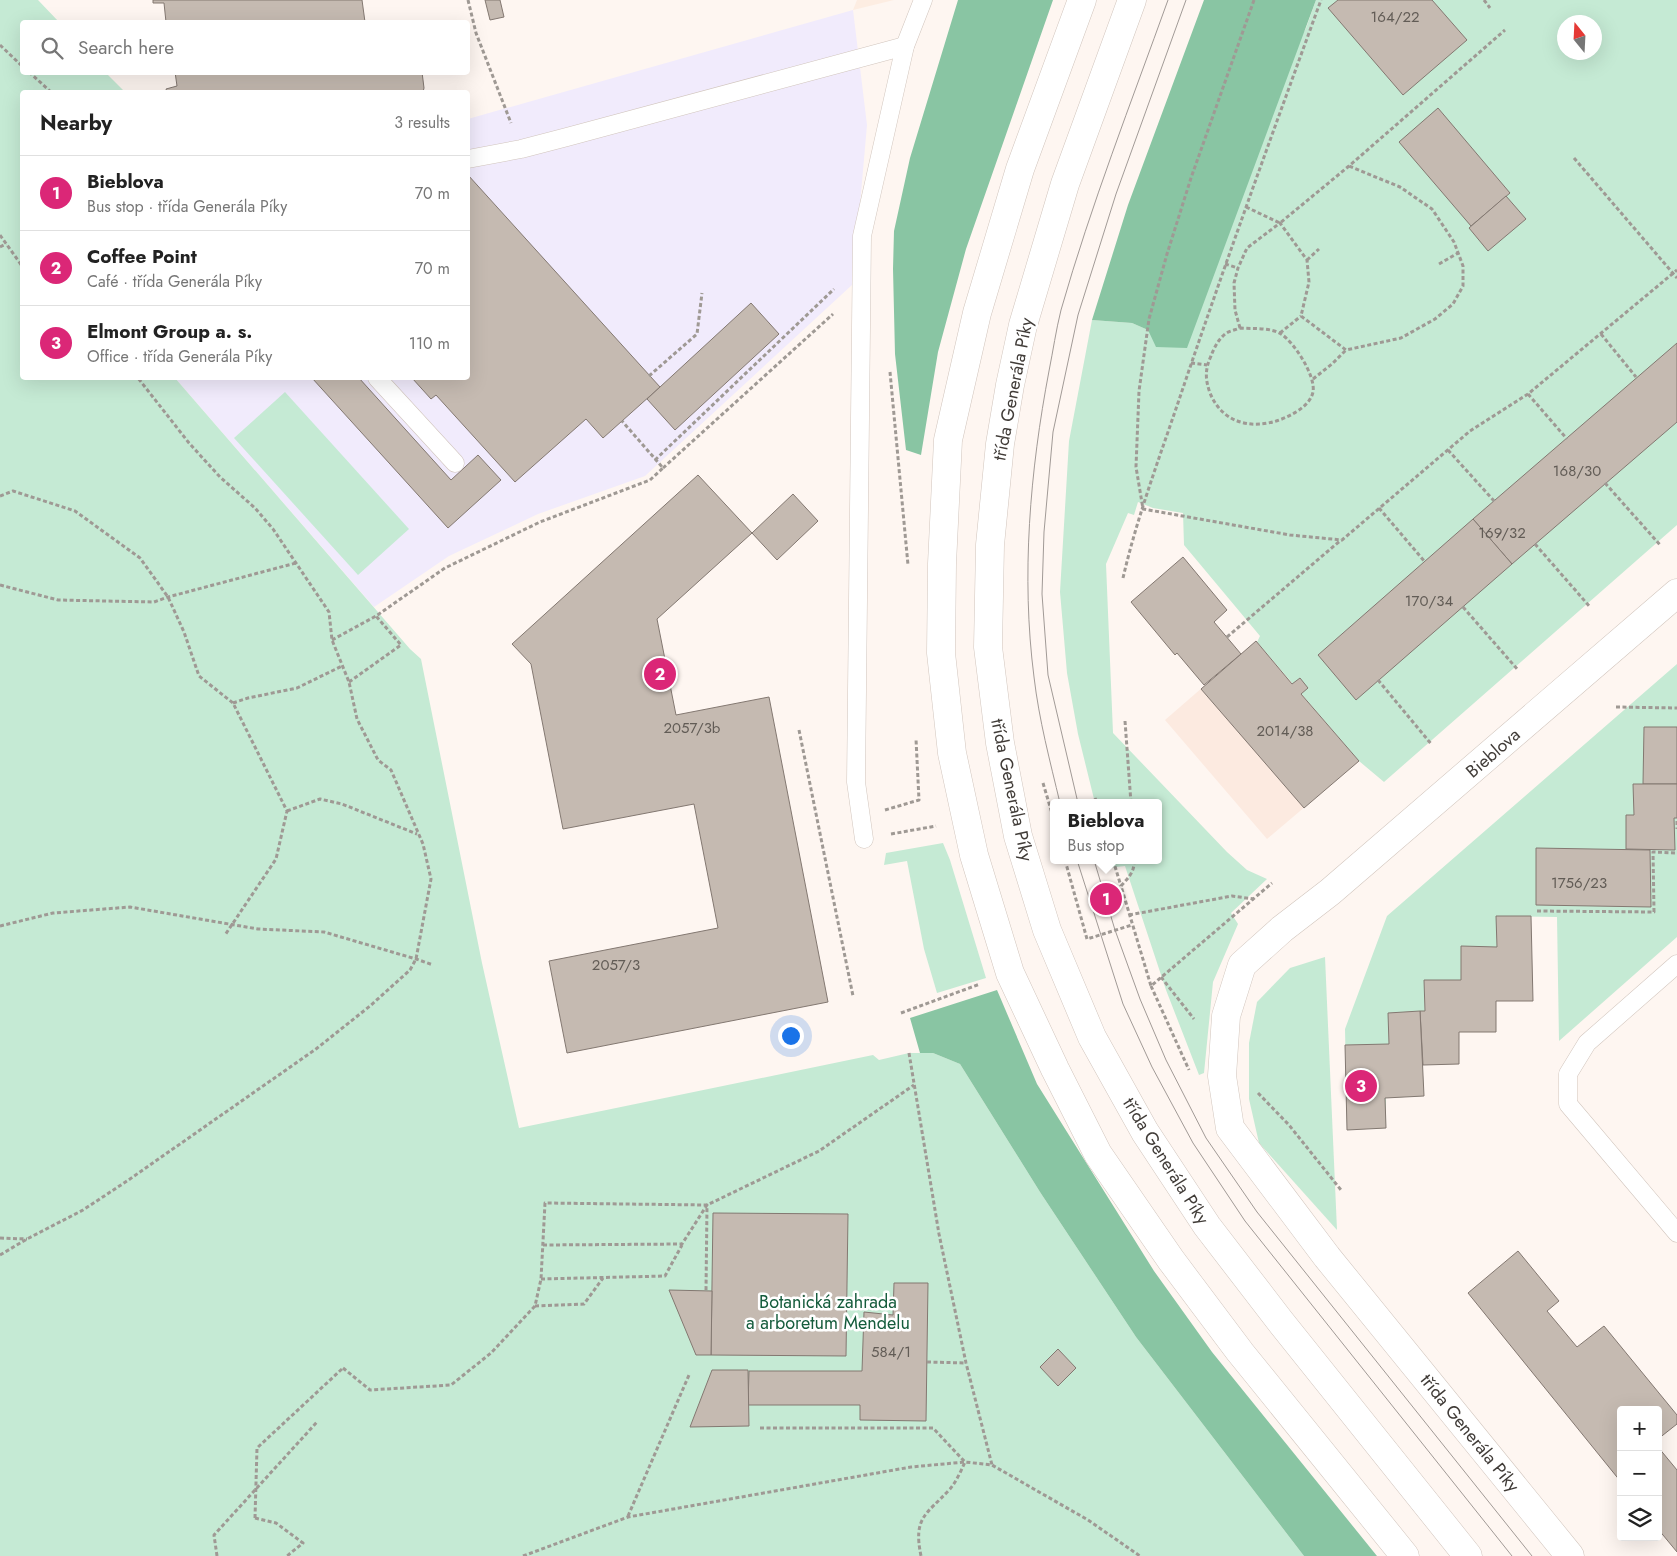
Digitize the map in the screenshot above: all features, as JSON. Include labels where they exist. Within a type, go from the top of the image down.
[{"type":"main road","points":[[1082,0],[1020,169],[977,312],[948,440],[942,564],[941,653],[952,753],[974,855],[1010,973],[1055,1069],[1098,1154],[1171,1260],[1240,1352],[1405,1556]]},
{"type":"main road","name":"třída Generála Píky","points":[[1132,0],[1065,184],[1026,316],[1010,385],[1000,444],[990,545],[988,647],[1000,743],[1018,836],[1047,930],[1092,1038],[1145,1132],[1207,1226],[1280,1321],[1468,1556]]},
{"type":"main road","name":"Bieblova","points":[[1282,929],[1330,892],[1677,593]]},
{"type":"main road","name":"třída Generála Píky","points":[[1282,929],[1242,965],[1226,1016],[1222,1076],[1230,1128],[1328,1257],[1570,1556]]},
{"type":"lane","points":[[871,838],[856,782],[862,236],[905,46],[923,0]]},
{"type":"lane","points":[[470,159],[521,149],[905,46]]},
{"type":"lane","points":[[379,380],[455,464]]},
{"type":"lane","points":[[1677,964],[1587,1043],[1568,1074],[1568,1104],[1677,1233]]},
{"type":"path","points":[[468,0],[476,33],[521,149]]},
{"type":"path","points":[[1142,509],[1136,468],[1139,391],[1150,319],[1167,254],[1191,178],[1254,0]]},
{"type":"path","points":[[1123,578],[1142,509],[1191,363],[1321,0]]},
{"type":"path","points":[[1484,0],[1490,8]]},
{"type":"path","points":[[1240,328],[1235,310],[1234,283],[1247,248],[1349,166],[1505,30]]},
{"type":"path","points":[[0,45],[20,64]]},
{"type":"path","points":[[32,75],[49,90]]},
{"type":"path","points":[[1574,158],[1677,278]]},
{"type":"path","points":[[1313,378],[1332,364],[1346,350],[1401,338],[1435,319],[1453,304],[1463,286],[1463,266],[1454,242],[1432,209],[1400,187],[1349,166]]},
{"type":"path","points":[[1246,206],[1280,223],[1306,260],[1309,282],[1301,316],[1280,332]]},
{"type":"path","points":[[0,234],[20,263]]},
{"type":"path","points":[[0,247],[6,244]]},
{"type":"path","points":[[1306,260],[1319,249]]},
{"type":"path","points":[[1440,264],[1458,253]]},
{"type":"path","points":[[655,460],[862,262]]},
{"type":"path","points":[[1225,264],[1238,268]]},
{"type":"path","points":[[1227,637],[1470,431],[1528,394],[1677,270]]},
{"type":"path","points":[[649,376],[697,334],[702,293]]},
{"type":"path","points":[[1301,316],[1346,350]]},
{"type":"path","points":[[332,640],[376,616],[445,568],[540,522],[650,480],[824,323]]},
{"type":"path","points":[[1240,328],[1260,328],[1280,332],[1290,341],[1313,378],[1313,392],[1309,402],[1277,421],[1254,424],[1236,422],[1223,414],[1214,404],[1205,381],[1207,365],[1215,345],[1226,334],[1240,328]]},
{"type":"path","points":[[1601,334],[1636,378]]},
{"type":"path","points":[[1191,363],[1207,365]]},
{"type":"path","points":[[889,364],[908,568]]},
{"type":"path","points":[[0,1255],[105,1196],[316,1049],[370,1006],[410,970],[416,958],[431,879],[423,844],[391,770],[378,760],[357,719],[349,682],[332,640],[329,612],[273,529],[255,508],[220,477],[194,449],[140,380]]},
{"type":"path","points":[[1528,394],[1567,438]]},
{"type":"path","points":[[622,422],[663,468]]},
{"type":"path","points":[[1448,450],[1495,502]]},
{"type":"path","points":[[1605,483],[1661,546]]},
{"type":"path","points":[[0,496],[13,491],[75,511],[140,558],[168,597],[184,632],[199,676],[232,703],[287,811],[276,859],[225,935]]},
{"type":"path","points":[[1379,508],[1425,562]]},
{"type":"path","points":[[1142,509],[1290,535],[1342,540]]},
{"type":"path","points":[[1535,544],[1590,607]]},
{"type":"path","points":[[0,585],[58,600],[154,602],[296,563]]},
{"type":"path","points":[[1463,607],[1518,670]]},
{"type":"path","points":[[349,682],[401,645],[376,616]]},
{"type":"path","points":[[232,703],[297,688],[342,666]]},
{"type":"path","points":[[1378,680],[1432,745]]},
{"type":"path","points":[[1616,707],[1677,708]]},
{"type":"path","points":[[1125,721],[1131,799]]},
{"type":"path","points":[[799,730],[853,996]]},
{"type":"path","points":[[916,732],[919,800],[904,806],[872,813],[871,838],[939,826]]},
{"type":"path","points":[[1041,777],[1050,807]]},
{"type":"path","points":[[287,811],[320,799],[342,804],[418,834]]},
{"type":"path","points":[[1677,821],[1677,829]]},
{"type":"path","points":[[1537,911],[1654,912],[1653,852],[1677,853]]},
{"type":"path","points":[[1066,864],[1087,939],[1132,925]]},
{"type":"path","points":[[1114,864],[1151,986],[1190,1071]]},
{"type":"path","points":[[1120,886],[1129,878],[1135,867],[1135,864]]},
{"type":"path","points":[[1151,986],[1272,883]]},
{"type":"path","points":[[1129,915],[1232,896],[1255,899]]},
{"type":"path","points":[[0,926],[52,914],[130,907],[258,929],[324,932],[416,958],[433,965]]},
{"type":"path","points":[[901,1013],[1010,973]]},
{"type":"path","points":[[909,1053],[939,1234],[966,1363],[992,1466]]},
{"type":"path","points":[[287,1556],[302,1543],[276,1523],[255,1518],[258,1448],[343,1368],[370,1390],[451,1385],[491,1354],[535,1306],[541,1279],[544,1203],[707,1205],[819,1151],[914,1085]]},
{"type":"path","points":[[1256,1091],[1289,1125],[1341,1190]]},
{"type":"path","points":[[541,1279],[665,1276],[682,1244],[707,1205]]},
{"type":"path","points":[[706,1290],[707,1205]]},
{"type":"path","points":[[0,1238],[26,1239]]},
{"type":"path","points":[[543,1245],[682,1244]]},
{"type":"path","points":[[535,1306],[584,1304],[603,1277]]},
{"type":"path","points":[[927,1362],[966,1363]]},
{"type":"path","points":[[628,1517],[690,1375]]},
{"type":"path","points":[[217,1556],[214,1536],[317,1422]]},
{"type":"path","points":[[760,1428],[932,1428],[965,1462]]},
{"type":"path","points":[[921,1556],[918,1541],[920,1522],[932,1506],[951,1488],[965,1462]]},
{"type":"path","points":[[523,1556],[628,1517],[911,1467],[965,1462],[992,1466],[1088,1520],[1140,1556]]},
{"type":"shaded area","points":[[857,0],[894,0],[853,10]]},
{"type":"shaded area","points":[[853,10],[867,125],[853,284],[645,476],[538,514],[449,556],[374,607],[177,380],[470,380],[470,118]]},
{"type":"shaded area","points":[[1256,641],[1359,761],[1267,839],[1165,720]]},
{"type":"green space","name":"Botanická zahrada a arboretum Mendelu","points":[[0,0],[38,0],[57,20],[20,20],[20,75],[108,75],[123,90],[20,90],[20,380],[177,380],[410,649],[421,659],[482,963],[519,1128],[873,1055],[879,1060],[909,1053],[933,1053],[960,1064],[1040,1192],[1136,1337],[1304,1556],[0,1556]]},
{"type":"green space","points":[[958,0],[1053,0],[966,249],[938,352],[921,455],[906,450],[895,354],[894,231],[910,158]]},
{"type":"green space","points":[[1204,0],[1316,0],[1187,348],[1156,347],[1148,330],[1132,323],[1092,320],[1128,205]]},
{"type":"green space","points":[[1316,0],[1677,0],[1677,525],[1384,782],[1359,761],[1257,642],[1260,636],[1184,545],[1183,513],[1153,508],[1138,502],[1134,515],[1128,513],[1106,564],[1113,733],[1227,852],[1247,870],[1267,879],[1231,913],[1238,924],[1213,982],[1204,1073],[1199,1075],[1166,990],[1125,866],[1108,868],[1108,864],[1162,864],[1162,799],[1094,799],[1078,734],[1067,673],[1060,592],[1069,441],[1092,320],[1132,323],[1148,330],[1306,28]]},
{"type":"green space","points":[[285,392],[409,529],[358,575],[234,438]]},
{"type":"green space","points":[[1677,664],[1677,937],[1559,1041],[1557,917],[1497,916],[1497,947],[1461,947],[1461,980],[1424,980],[1425,1011],[1420,1012],[1424,1096],[1386,1098],[1386,1128],[1347,1130],[1345,1029],[1387,916]]},
{"type":"green space","points":[[943,843],[950,860],[986,978],[937,993],[924,949],[907,861],[884,865],[886,853]]},
{"type":"green space","points":[[1325,957],[1337,1230],[1259,1143],[1249,1099],[1249,1043],[1257,1002],[1290,968]]},
{"type":"green space","points":[[997,990],[1037,1084],[1154,1271],[1212,1352],[1377,1556],[1304,1556],[1136,1337],[1040,1192],[960,1064],[933,1053],[920,1053],[910,1018]]},
{"type":"building","points":[[153,0],[362,0],[365,20],[166,20],[164,3],[153,3]]},
{"type":"building","points":[[485,0],[500,0],[504,17],[490,20]]},
{"type":"building","points":[[1338,0],[1432,0],[1467,40],[1403,95],[1328,8]]},
{"type":"building","points":[[175,75],[422,75],[424,88],[424,90],[166,89],[177,86]]},
{"type":"building","points":[[1438,108],[1510,193],[1471,226],[1399,142]]},
{"type":"building","points":[[470,177],[660,387],[603,438],[586,419],[515,482],[436,395],[431,399],[414,380],[470,380]]},
{"type":"building","points":[[1506,196],[1526,219],[1488,251],[1469,228]]},
{"type":"building","points":[[751,303],[779,334],[675,430],[647,399]]},
{"type":"building","points":[[1677,343],[1677,422],[1512,564],[1473,519]]},
{"type":"building","points":[[314,380],[361,380],[451,480],[478,455],[501,480],[448,528]]},
{"type":"building","points":[[698,475],[752,533],[657,619],[676,715],[769,697],[828,1002],[567,1053],[549,961],[718,928],[694,804],[563,829],[531,664],[512,644]]},
{"type":"building","points":[[793,494],[818,521],[777,560],[752,533]]},
{"type":"building","points":[[1473,519],[1512,564],[1356,700],[1318,655]]},
{"type":"building","points":[[1183,557],[1227,610],[1214,622],[1241,654],[1204,685],[1177,653],[1175,655],[1131,602]]},
{"type":"building","points":[[1256,641],[1292,684],[1300,678],[1308,688],[1301,694],[1359,761],[1304,808],[1201,689]]},
{"type":"building","points":[[1644,727],[1677,727],[1677,784],[1643,784]]},
{"type":"building","points":[[1633,784],[1677,784],[1677,818],[1674,818],[1675,850],[1626,849],[1626,815],[1634,815]]},
{"type":"building","points":[[1536,848],[1650,850],[1651,907],[1536,905]]},
{"type":"building","points":[[1496,916],[1531,916],[1533,1001],[1496,1001],[1496,1032],[1459,1032],[1459,1064],[1423,1065],[1420,1011],[1425,1011],[1424,980],[1461,980],[1461,946],[1497,947]]},
{"type":"building","points":[[1420,1011],[1424,1096],[1385,1098],[1386,1128],[1347,1130],[1345,1045],[1389,1044],[1388,1013]]},
{"type":"building","points":[[713,1213],[848,1214],[846,1356],[711,1355]]},
{"type":"building","points":[[1518,1251],[1559,1301],[1547,1311],[1577,1347],[1604,1326],[1677,1415],[1677,1424],[1662,1436],[1662,1406],[1617,1406],[1617,1477],[1468,1293]]},
{"type":"building","points":[[894,1283],[928,1283],[926,1421],[860,1420],[860,1405],[748,1405],[749,1371],[862,1371],[864,1312],[893,1315]]},
{"type":"building","points":[[669,1290],[712,1291],[711,1355],[696,1355]]},
{"type":"building","points":[[1058,1349],[1076,1368],[1058,1386],[1040,1367]]},
{"type":"building","points":[[712,1370],[748,1370],[749,1426],[690,1427]]},
{"type":"building","points":[[1662,1452],[1677,1470],[1677,1552],[1662,1534]]},
{"type":"tram line","points":[[1059,799],[1039,709],[1030,639],[1028,601],[1032,485],[1042,409],[1061,310],[1073,271],[1098,193],[1168,0]]},
{"type":"tram line","points":[[1077,799],[1048,675],[1042,594],[1044,532],[1053,432],[1078,315],[1116,194],[1186,0]]},
{"type":"tram line","points":[[1078,864],[1123,1004],[1152,1067],[1193,1143],[1245,1221],[1512,1556]]},
{"type":"tram line","points":[[1095,864],[1115,930],[1140,999],[1166,1060],[1206,1138],[1257,1212],[1532,1556]]},
{"type":"place","name":"Coffee Point","points":[[660,674]]},
{"type":"place","name":"Bieblova","points":[[1106,899]]},
{"type":"place","name":"Elmont Group a. s.","points":[[1361,1086]]}]
